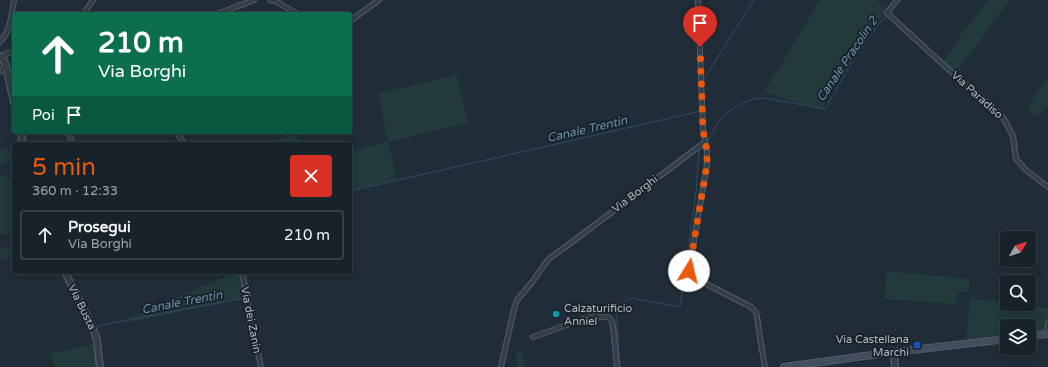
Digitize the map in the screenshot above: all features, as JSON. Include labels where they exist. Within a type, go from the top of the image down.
[{"type":"main road","points":[[1036,335],[1048,334]]},
{"type":"main road","points":[[784,367],[1000,340]]},
{"type":"street","points":[[0,42],[6,37],[14,0]]},
{"type":"street","points":[[84,12],[93,0]]},
{"type":"street","points":[[222,12],[254,0]]},
{"type":"street","points":[[270,0],[275,1],[294,12]]},
{"type":"street","points":[[352,20],[379,0]]},
{"type":"street","points":[[698,0],[703,130],[707,151],[707,164],[689,271],[695,278],[751,307],[756,312],[765,367]]},
{"type":"street","name":"Via Paradiso","points":[[897,0],[887,13],[948,69],[996,110],[1004,119],[1013,136],[1016,159],[1026,170],[1048,187]]},
{"type":"street","points":[[12,52],[1,57],[6,66],[12,94]]},
{"type":"street","points":[[0,72],[6,66]]},
{"type":"street","name":"Via Borghi","points":[[501,367],[517,300],[550,258],[705,142]]},
{"type":"street","name":"Via Busta","points":[[66,274],[92,326],[97,340],[100,367]]},
{"type":"street","name":"Via dei Zanin","points":[[242,274],[261,367]]},
{"type":"street","points":[[533,337],[592,316],[608,317],[612,321],[617,367]]},
{"type":"street","points":[[1048,324],[1048,334]]},
{"type":"street","points":[[894,352],[895,367]]},
{"type":"green space","points":[[820,0],[876,0],[887,10],[820,110],[764,92]]},
{"type":"green space","points":[[988,0],[1010,0],[956,73],[944,62],[962,33]]},
{"type":"green space","points":[[457,75],[468,123],[388,142],[378,93]]},
{"type":"green space","points":[[1048,77],[1048,105],[1039,117],[1028,111],[1035,95]]},
{"type":"green space","points":[[286,134],[297,134],[301,142],[272,142]]},
{"type":"green space","points":[[388,142],[397,180],[352,190],[352,151]]},
{"type":"green space","points":[[6,148],[12,159],[0,167],[0,150]]},
{"type":"green space","points":[[0,173],[12,181],[12,232],[0,235]]},
{"type":"green space","points":[[12,248],[12,257],[0,260],[0,249]]},
{"type":"green space","points":[[887,271],[969,279],[970,292],[958,291],[956,304],[884,299]]},
{"type":"green space","points":[[231,274],[242,274],[247,297],[130,322],[129,318]]},
{"type":"green space","points":[[970,298],[1000,302],[1000,311],[1036,311],[1036,307],[1048,308],[1048,331],[1036,332],[1036,319],[1000,319],[1000,336],[966,340]]},
{"type":"green space","points":[[96,343],[98,367],[55,367],[50,354]]},
{"type":"green space","points":[[516,351],[523,351],[524,367],[517,367]]},
{"type":"waterway","points":[[81,12],[90,0]]},
{"type":"waterway","name":"Canale Trentin","points":[[703,80],[754,0]]},
{"type":"waterway","name":"Canale Pracolin 2","points":[[893,8],[901,0]]},
{"type":"waterway","name":"Canale Pracolin 2","points":[[707,142],[720,119],[735,107],[753,99],[765,98],[825,109],[861,48],[887,15]]},
{"type":"waterway","name":"Canale Trentin","points":[[699,80],[700,94]]},
{"type":"waterway","name":"Canale Trentin","points":[[352,191],[701,111]]},
{"type":"waterway","name":"Canale Pracolin 2","points":[[620,367],[616,309],[630,298],[680,307],[696,192],[699,148]]},
{"type":"waterway","name":"Canale Trentin","points":[[97,326],[245,298],[239,274]]},
{"type":"waterway","name":"Canale Trentin","points":[[94,346],[97,367]]},
{"type":"place","name":"Calzaturificio Anniel","points":[[556,314]]},
{"type":"place","name":"Via Castellana Marchi","points":[[917,345]]},
{"type":"route","points":[[689,271],[707,164],[707,151],[703,130],[700,47]]}]
